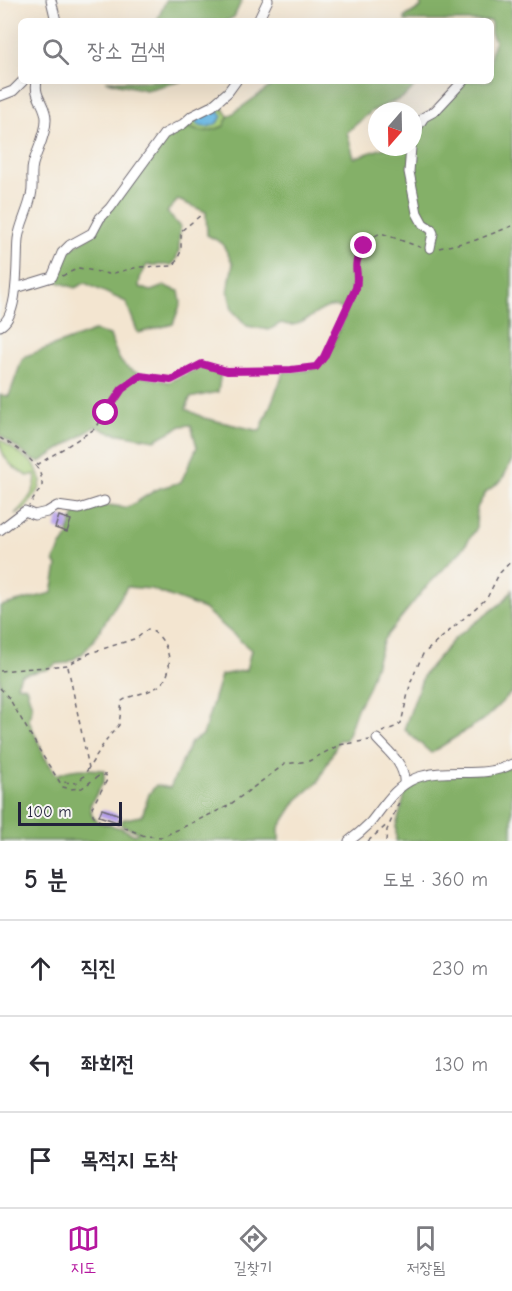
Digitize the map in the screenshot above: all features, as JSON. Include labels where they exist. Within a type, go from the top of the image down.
[{"type":"street","points":[[51,0],[55,18]]},
{"type":"street","points":[[259,18],[268,0]]},
{"type":"street","points":[[0,96],[13,91],[20,84]]},
{"type":"street","points":[[0,326],[6,322],[10,314],[16,288],[18,238],[32,194],[32,170],[46,123],[46,115],[37,95],[37,84]]},
{"type":"street","points":[[16,288],[52,277],[62,253],[70,245],[92,233],[100,218],[110,208],[164,134],[212,106],[234,84]]},
{"type":"street","points":[[422,120],[435,111],[460,84]]},
{"type":"street","points":[[411,156],[410,177],[418,217],[433,233],[430,248]]},
{"type":"street","points":[[0,530],[25,511],[34,515],[60,506],[79,509],[104,501]]},
{"type":"street","points":[[50,510],[54,521]]},
{"type":"street","points":[[377,739],[402,768],[405,776],[401,787]]},
{"type":"street","points":[[349,841],[367,825],[386,801],[401,787],[430,773],[485,771],[500,769],[512,764]]},
{"type":"path","points":[[52,277],[64,275],[79,268],[109,274],[139,267],[174,266],[181,251],[181,231],[201,215]]},
{"type":"path","points":[[37,465],[96,428],[117,395],[138,377],[171,380],[202,364],[227,371],[291,370],[316,367],[324,357],[357,285],[355,263],[369,240],[379,234],[384,233],[417,248],[430,248],[460,245],[512,226]]},
{"type":"path","points":[[0,438],[37,465],[42,478],[42,486],[25,511]]},
{"type":"path","points":[[0,688],[15,708],[59,781],[66,788],[86,786],[102,774],[105,775],[107,780],[92,807],[95,818],[141,835],[158,838],[228,806],[285,764],[309,761],[339,745],[377,739],[382,731],[395,728],[401,723],[411,681],[423,654],[485,600],[499,574],[512,560]]},
{"type":"path","points":[[0,671],[67,665],[90,653],[137,638],[148,629],[165,641],[168,650],[168,667],[165,680],[155,689],[122,701],[119,725],[106,740],[80,781],[76,783],[59,781]]},
{"type":"path","points":[[67,665],[89,769]]},
{"type":"path","points":[[386,841],[390,823],[400,801],[401,787]]},
{"type":"path","points":[[368,841],[390,823]]},
{"type":"green space","points":[[166,0],[242,0],[232,18],[158,18]]},
{"type":"green space","points":[[420,0],[512,0],[512,460],[502,480],[486,492],[477,508],[476,529],[462,550],[425,588],[384,639],[368,688],[357,709],[346,740],[339,740],[318,782],[297,800],[279,828],[279,841],[0,841],[0,606],[52,593],[57,566],[54,561],[69,536],[76,511],[106,505],[124,508],[157,489],[181,482],[197,447],[191,425],[181,426],[155,440],[108,432],[96,426],[43,460],[39,462],[33,460],[0,435],[0,395],[9,396],[22,360],[26,356],[94,331],[110,335],[123,364],[144,377],[169,382],[204,366],[221,372],[218,392],[190,398],[186,409],[204,418],[260,431],[284,372],[317,367],[334,342],[346,313],[333,307],[326,308],[298,324],[281,323],[269,330],[247,326],[232,310],[228,290],[233,264],[222,243],[207,235],[206,212],[178,200],[167,212],[180,227],[179,250],[175,262],[171,265],[147,265],[140,278],[139,287],[151,291],[164,286],[179,291],[181,303],[173,324],[138,333],[126,302],[85,283],[75,288],[58,282],[56,273],[63,254],[90,236],[164,137],[184,125],[204,132],[224,126],[228,117],[274,84],[417,84],[404,97],[393,102],[368,102],[368,114],[347,132],[354,158],[368,153],[368,156],[422,156],[422,124],[462,84],[494,84],[494,18],[405,18],[421,7]],"holes":[[[127,587],[151,589],[204,609],[251,650],[246,670],[221,675],[203,735],[191,742],[170,788],[156,785],[149,794],[142,816],[124,819],[121,822],[121,825],[138,832],[135,835],[121,828],[98,822],[92,816],[90,805],[104,781],[104,770],[74,770],[57,775],[45,758],[29,720],[32,706],[26,687],[17,685],[21,675],[49,669],[56,664],[67,663],[82,654],[91,644]]]},
{"type":"green space","points":[[119,84],[170,84],[146,90]]},
{"type":"green space","points":[[219,102],[228,116],[224,126],[204,132],[185,125]]},
{"type":"green space","points":[[0,439],[35,465],[41,481],[39,490],[24,510],[15,514],[33,491],[35,474],[28,476],[12,466],[4,457]]},
{"type":"green space","points":[[512,590],[512,692],[486,718],[431,753],[404,729],[424,674],[455,638],[504,601]]},
{"type":"green space","points":[[512,767],[512,841],[396,841],[396,826],[407,788],[426,779],[440,776]]},
{"type":"water","points":[[217,108],[222,116],[218,122],[207,127],[196,124],[198,118]]},
{"type":"building","points":[[59,516],[71,520],[67,532],[55,528]]},
{"type":"building","points":[[102,809],[120,815],[117,822],[99,816]]},
{"type":"route","points":[[106,413],[122,389],[140,376],[171,380],[202,364],[227,371],[301,370],[316,367],[322,362],[351,301],[357,285],[355,263],[364,246]]}]
